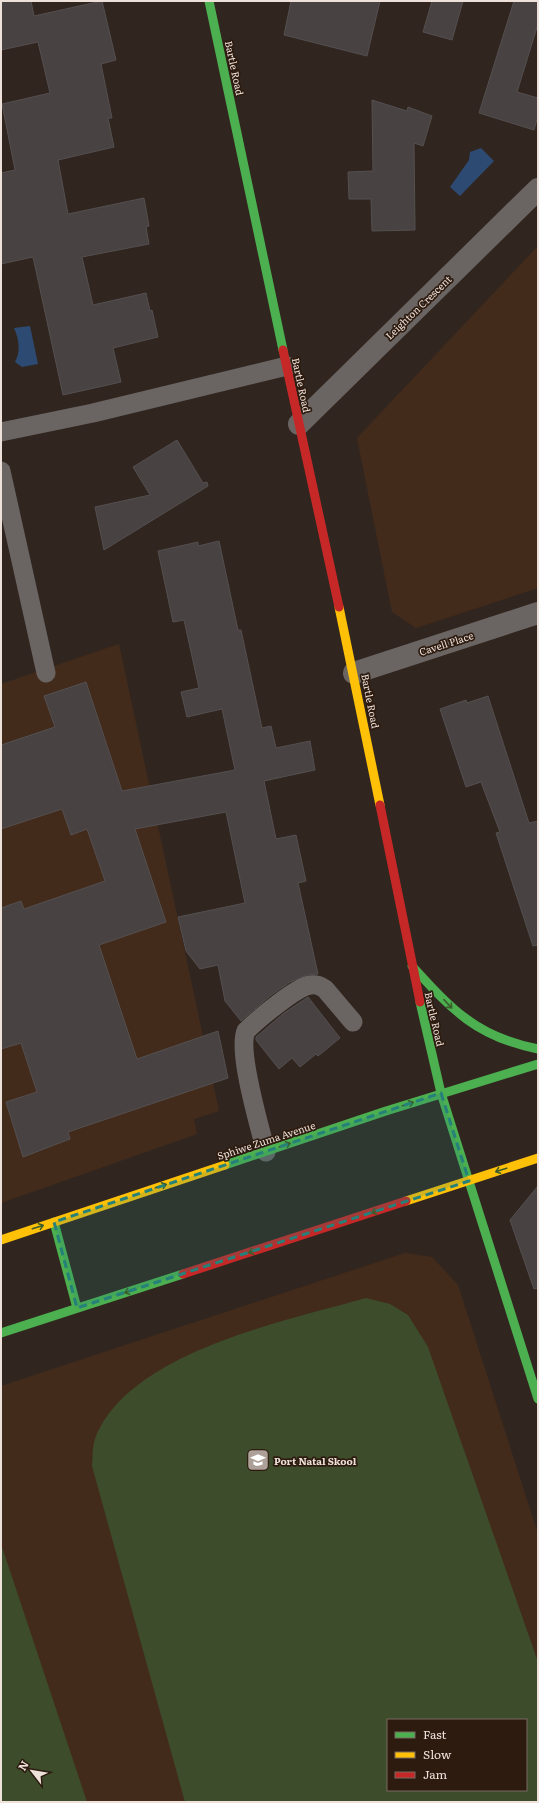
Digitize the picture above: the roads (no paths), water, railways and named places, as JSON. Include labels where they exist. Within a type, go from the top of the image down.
[{"type":"street","name":"Bartle Road","points":[[209,1],[299,424],[354,673],[412,965],[441,1093],[538,1399]]},
{"type":"street","name":"Leighton Crescent","points":[[299,424],[538,189]]},
{"type":"street","name":"Cavell Place","points":[[354,673],[538,613]]},
{"type":"street","points":[[412,965],[454,1011],[487,1033],[522,1046],[538,1049]]},
{"type":"street","name":"Sphiwe Zuma Avenue","points":[[1,1240],[441,1093],[538,1064]]},
{"type":"street","points":[[1,1333],[538,1158]]},
{"type":"street","points":[[54,1222],[77,1308]]},
{"type":"lane","points":[[1,432],[101,411],[287,366]]},
{"type":"lane","points":[[1,471],[46,673]]},
{"type":"lane","points":[[266,1152],[249,1080],[244,1047],[246,1031],[268,1012],[293,994],[311,985],[319,985],[324,989],[353,1022]]},
{"type":"water","points":[[481,148],[494,161],[460,196],[450,187],[469,160],[470,152]]},
{"type":"water","points":[[30,326],[38,364],[22,367],[15,362],[19,345],[14,328]]},
{"type":"place","name":"Port Natal Skool","points":[[258,1460]]}]
